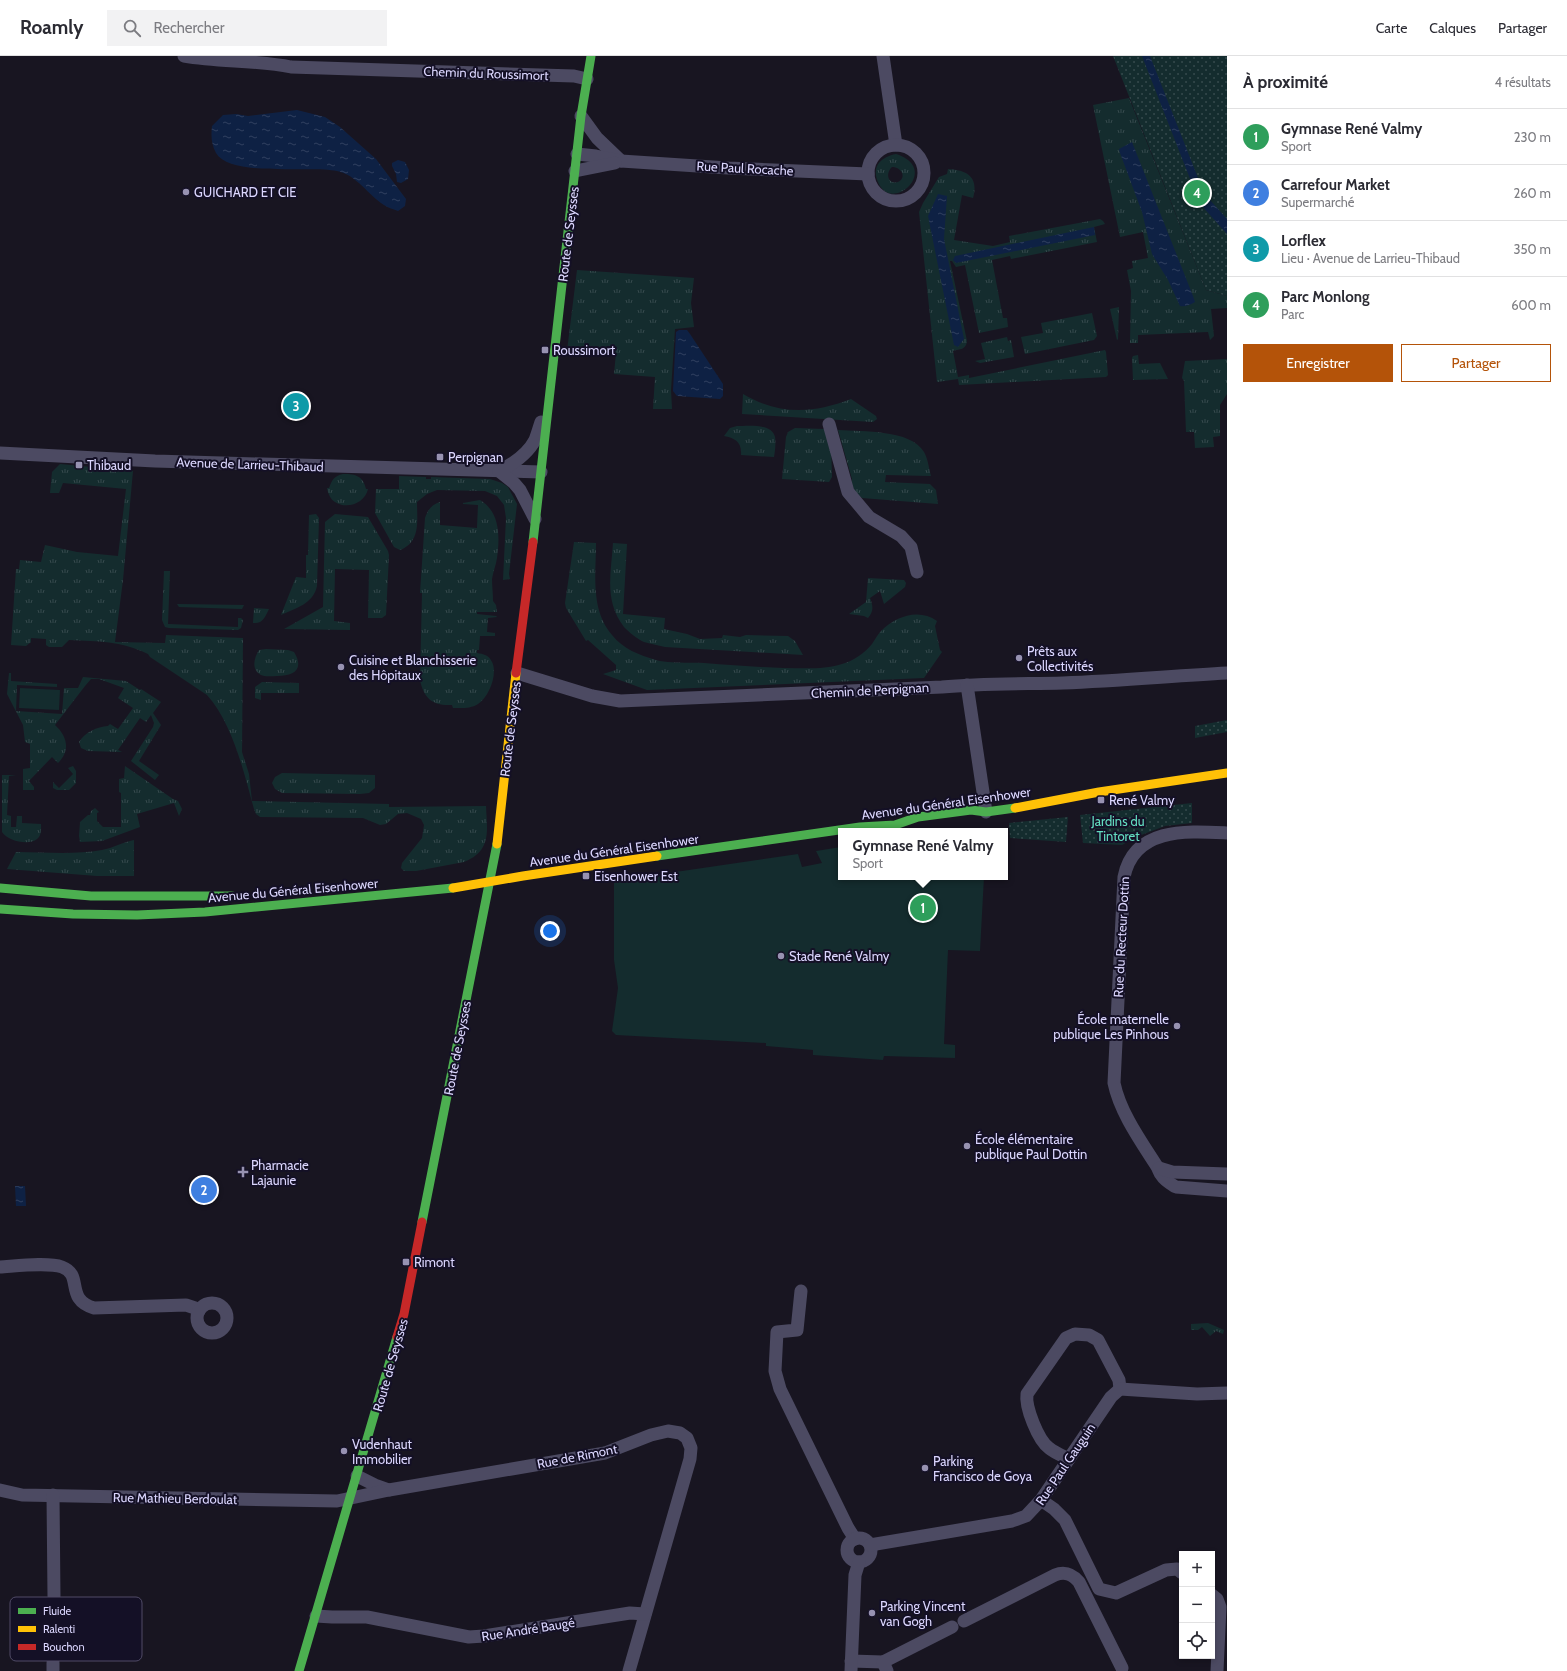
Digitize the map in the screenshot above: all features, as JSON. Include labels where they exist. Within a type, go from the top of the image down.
[{"type":"main road","name":"Route de Seysses","points":[[299,1671],[404,1314],[490,882],[497,868],[499,831],[581,116],[591,56]]},
{"type":"main road","name":"Avenue du Général Eisenhower","points":[[911,810],[983,802],[1014,809],[1099,792],[1227,773]]},
{"type":"main road","name":"Avenue du Général Eisenhower","points":[[853,828],[895,825],[918,817],[971,810],[983,802]]},
{"type":"main road","name":"Avenue du Général Eisenhower","points":[[0,909],[73,914],[123,915],[205,912],[450,888],[838,830]]},
{"type":"main road","name":"Avenue du Général Eisenhower","points":[[633,850],[733,836]]},
{"type":"main road","points":[[479,870],[497,868]]},
{"type":"main road","name":"Avenue du Général Eisenhower","points":[[0,888],[91,896],[238,896]]},
{"type":"street","name":"Chemin du Roussimort","points":[[174,56],[184,56],[204,60],[268,62],[291,66],[567,75],[587,79]]},
{"type":"street","points":[[883,56],[896,145]]},
{"type":"street","points":[[581,116],[597,138],[621,161]]},
{"type":"street","points":[[896,145],[910,149],[918,155],[923,164],[924,174],[920,187],[914,195],[906,200],[896,201],[882,197],[872,187],[869,182],[868,168],[871,159],[878,152],[886,147],[896,145]]},
{"type":"street","name":"Rue Paul Rocache","points":[[577,154],[621,161],[728,168],[868,174]]},
{"type":"street","name":"Rue Paul Rocache","points":[[575,171],[621,161]]},
{"type":"street","name":"Route de Seysses","points":[[499,471],[519,459],[530,448],[542,421],[548,413]]},
{"type":"street","points":[[829,424],[848,492],[869,517],[901,536],[911,547],[918,572]]},
{"type":"street","name":"Avenue de Larrieu-Thibaud","points":[[0,453],[155,461],[541,472]]},
{"type":"street","points":[[499,471],[520,490],[535,519]]},
{"type":"street","name":"Chemin de Perpignan","points":[[517,673],[592,696],[620,701],[934,688],[967,684],[995,685],[1081,682],[1227,673]]},
{"type":"street","points":[[967,684],[983,802]]},
{"type":"street","name":"Rue du Recteur Dottin","points":[[1227,833],[1175,833],[1159,836],[1143,844],[1131,856],[1126,866],[1123,891],[1114,1083],[1121,1104],[1140,1140],[1158,1168],[1161,1176],[1169,1184],[1176,1187],[1227,1191]]},
{"type":"street","points":[[1158,1168],[1172,1172],[1227,1174]]},
{"type":"street","points":[[0,1267],[54,1266],[64,1268],[71,1273],[75,1281],[78,1298],[84,1305],[94,1308],[186,1305],[199,1312]]},
{"type":"street","points":[[801,1291],[797,1330],[777,1332],[776,1371],[780,1389],[848,1528],[855,1539]]},
{"type":"street","points":[[1069,1459],[1048,1448],[1040,1437],[1026,1402],[1027,1394],[1066,1338],[1075,1334],[1089,1335],[1098,1340],[1119,1380],[1120,1389],[1197,1394],[1227,1393]]},
{"type":"street","name":"Rue Paul Gauguin","points":[[870,1545],[1012,1521],[1026,1516],[1041,1500],[1111,1397],[1120,1389]]},
{"type":"street","name":"Rue de Rimont","points":[[350,1498],[605,1453],[651,1435],[668,1431],[680,1433],[687,1438],[691,1448],[690,1459],[644,1614],[629,1671]]},
{"type":"street","name":"Rue de Rimont","points":[[357,1476],[375,1485],[390,1490]]},
{"type":"street","name":"Rue Mathieu Berdoulat","points":[[0,1490],[22,1495],[337,1501],[350,1498]]},
{"type":"street","points":[[54,1495],[54,1596]]},
{"type":"street","points":[[1041,1500],[1054,1509],[1065,1520],[1099,1589],[1116,1593],[1166,1570],[1177,1569],[1179,1571]]},
{"type":"street","points":[[859,1562],[851,1558],[847,1550],[851,1542],[855,1539],[864,1539],[870,1545],[871,1550],[868,1558],[859,1562],[855,1575],[851,1666],[885,1667],[952,1627]]},
{"type":"street","points":[[964,1621],[1055,1575],[1066,1573],[1071,1575],[1079,1582],[1122,1668]]},
{"type":"street","points":[[1215,1599],[1220,1607],[1217,1671]]},
{"type":"street","name":"Rue André Baugé","points":[[316,1616],[367,1617],[469,1637],[484,1636],[630,1612],[644,1614]]},
{"type":"green space","points":[[1113,56],[1227,56],[1227,296],[1206,290]]},
{"type":"green space","points":[[1129,98],[1206,290],[1227,296],[1227,308],[1211,309],[1214,336],[1210,340],[1208,332],[1138,335],[1138,343],[1130,343],[1131,291],[1127,270],[1133,268],[1132,261],[1148,258],[1143,232],[1120,237],[1093,105]]},
{"type":"green space","points":[[896,154],[909,161],[914,169],[914,178],[909,186],[902,192],[893,194],[884,191],[876,176],[877,166],[879,163],[891,155]],"holes":[[[895,167],[901,171],[903,175],[901,180],[898,182],[892,182],[888,175],[890,169]]]},
{"type":"green space","points":[[948,169],[966,173],[973,180],[974,185],[973,198],[962,195],[954,240],[993,246],[1010,242],[1009,236],[1100,219],[1105,224],[1094,227],[1097,242],[1011,259],[1010,256],[992,260],[1003,318],[1007,318],[1008,327],[979,333],[965,265],[956,267],[952,261],[950,261],[967,341],[964,348],[953,351],[958,377],[969,375],[969,378],[1105,350],[1108,375],[1106,377],[959,385],[958,379],[937,382],[919,212],[939,177],[947,174]]},
{"type":"green space","points":[[577,270],[694,278],[691,303],[694,327],[675,329],[671,390],[672,409],[653,409],[655,377],[614,374],[616,353],[567,351]]},
{"type":"green space","points":[[1119,307],[1118,339],[1117,340],[1110,309]]},
{"type":"green space","points":[[1092,313],[1097,336],[1094,340],[1025,354],[1021,337],[1043,333],[1041,323]]},
{"type":"green space","points":[[1007,337],[1008,341],[1011,340],[1014,357],[980,363],[975,361],[985,359],[981,343]]},
{"type":"green space","points":[[1138,355],[1139,364],[1160,363],[1168,379],[1133,380],[1132,358],[1133,356]]},
{"type":"green space","points":[[1227,359],[1227,394],[1220,405],[1220,436],[1213,437],[1214,447],[1195,448],[1194,432],[1186,432],[1184,381],[1182,378],[1185,361]]},
{"type":"green space","points":[[743,394],[770,406],[796,410],[823,408],[851,399],[876,416],[877,419],[873,422],[742,414]]},
{"type":"green space","points":[[737,426],[759,426],[769,429],[775,437],[774,457],[741,455],[740,447],[737,441],[724,436],[730,428]]},
{"type":"green space","points":[[795,428],[824,429],[831,445],[832,477],[829,482],[782,479],[786,437],[788,432]]},
{"type":"green space","points":[[838,430],[897,435],[908,439],[917,445],[924,452],[931,476],[886,475],[885,482],[930,484],[936,490],[938,504],[862,498],[851,489],[852,479]]},
{"type":"green space","points":[[60,464],[133,471],[123,580],[115,642],[165,643],[166,635],[243,638],[242,752],[249,774],[252,801],[389,804],[389,807],[486,806],[486,839],[484,846],[479,852],[464,862],[416,871],[404,871],[401,868],[402,863],[422,838],[424,825],[421,819],[407,813],[398,814],[386,824],[380,825],[363,818],[260,817],[256,814],[254,809],[242,765],[231,734],[216,707],[207,695],[150,657],[148,654],[128,646],[100,642],[69,640],[62,647],[49,647],[46,645],[46,639],[31,638],[31,642],[26,646],[11,645],[16,569],[19,569],[20,560],[41,562],[45,545],[77,552],[118,556],[126,489],[63,483],[59,493],[50,493],[52,472]]},
{"type":"green space","points":[[343,474],[355,475],[363,481],[366,489],[368,489],[363,498],[355,504],[340,504],[333,501],[329,494],[327,488],[329,488],[335,477]]},
{"type":"green space","points":[[399,476],[426,477],[426,479],[431,479],[431,477],[490,479],[502,483],[508,487],[517,504],[509,574],[510,579],[503,580],[506,518],[504,505],[497,496],[485,491],[437,490],[427,494],[417,502],[417,523],[415,536],[412,542],[400,550],[394,547],[375,513],[376,489],[399,489]]},
{"type":"green space","points":[[480,500],[492,511],[497,525],[497,558],[492,579],[493,601],[496,605],[497,612],[477,612],[477,614],[497,617],[488,618],[487,632],[495,633],[495,636],[480,636],[479,650],[477,650],[477,653],[486,655],[491,660],[494,667],[494,673],[489,691],[482,701],[475,706],[453,708],[452,705],[435,703],[430,700],[424,692],[420,680],[422,593],[420,593],[425,518],[430,508],[440,502],[440,525],[477,528],[478,505],[463,503]]},
{"type":"green space","points":[[316,514],[319,518],[317,586],[315,592],[303,605],[281,615],[296,577],[306,578],[309,515]]},
{"type":"green space","points":[[335,514],[368,517],[388,551],[386,615],[382,618],[368,618],[369,570],[335,569],[334,621],[350,623],[350,630],[284,629],[323,607],[325,522]]},
{"type":"green space","points":[[574,542],[596,543],[595,579],[597,603],[605,625],[616,640],[626,648],[656,660],[753,667],[813,668],[835,666],[850,661],[862,653],[872,644],[881,631],[894,621],[915,614],[930,617],[937,621],[935,626],[940,650],[942,652],[924,678],[647,690],[603,674],[616,670],[616,665],[588,640],[586,641],[566,608],[565,603]]},
{"type":"green space","points":[[613,543],[627,544],[623,614],[665,618],[664,629],[687,634],[700,639],[722,638],[723,635],[740,637],[746,635],[788,636],[795,641],[803,655],[665,647],[641,641],[624,627],[618,617],[611,597],[610,576]]},
{"type":"green space","points":[[164,571],[170,571],[168,624],[238,627],[238,618],[241,618],[243,620],[241,628],[238,630],[165,627],[162,620]]},
{"type":"green space","points":[[868,578],[904,580],[906,583],[905,587],[884,604],[880,591],[870,598],[872,608],[868,618],[849,614],[866,602]]},
{"type":"green space","points":[[177,604],[244,605],[242,609],[179,607]]},
{"type":"green space","points":[[254,608],[269,609],[263,619],[256,623],[253,623]]},
{"type":"green space","points":[[259,650],[288,650],[294,652],[297,658],[298,668],[296,671],[283,676],[261,675],[256,670],[254,664]]},
{"type":"green space","points":[[9,673],[11,673],[11,681],[57,684],[57,687],[17,685],[16,711],[62,714],[64,688],[78,688],[83,677],[126,681],[161,702],[153,713],[161,725],[139,761],[159,775],[155,780],[131,761],[153,727],[154,723],[151,715],[146,722],[140,718],[118,750],[122,752],[88,751],[81,748],[79,742],[88,733],[110,724],[118,729],[133,708],[118,698],[124,688],[99,679],[91,679],[55,725],[65,738],[66,748],[62,758],[58,763],[52,757],[29,781],[34,787],[34,790],[23,790],[23,769],[30,768],[30,744],[25,742],[23,725],[7,694]]},
{"type":"green space","points":[[262,682],[299,683],[299,693],[261,693],[261,700],[255,698],[255,687]]},
{"type":"green space","points":[[20,688],[60,690],[59,710],[19,708]]},
{"type":"green space","points":[[1227,720],[1227,732],[1195,738],[1195,726]]},
{"type":"green space","points":[[73,766],[76,771],[76,783],[69,790],[57,790],[53,788],[53,782],[59,788],[73,774],[68,768]]},
{"type":"green space","points":[[125,766],[178,801],[182,809],[179,816],[174,803],[137,814],[140,827],[102,841],[80,842],[80,822],[90,815],[91,811],[95,808],[99,812],[97,813],[97,821],[103,827],[121,827],[121,793],[119,792],[119,779],[124,778]]},
{"type":"green space","points":[[282,773],[375,775],[375,788],[369,793],[360,794],[282,793],[275,789],[272,783],[275,777]]},
{"type":"green space","points":[[2,775],[16,775],[9,776],[7,815],[11,816],[11,827],[16,827],[17,816],[22,816],[22,823],[41,824],[40,836],[37,839],[29,842],[19,842],[9,838],[2,832]]},
{"type":"green space","name":"Jardins du Tintoret","points":[[1192,803],[1192,823],[1165,826],[1136,837],[1122,845],[1083,843],[1080,815]]},
{"type":"green space","name":"Jardins du Tintoret","points":[[1068,817],[1066,842],[1010,838],[1009,823]]},
{"type":"green space","points":[[134,840],[134,876],[97,876],[7,869],[16,852],[91,852]]},
{"type":"green space","name":"Stade René Valmy","points":[[838,847],[838,880],[984,880],[980,951],[948,950],[944,1044],[955,1045],[955,1058],[884,1056],[883,1060],[813,1055],[813,1050],[766,1046],[766,1043],[616,1035],[612,1031],[618,988],[614,960],[614,881],[798,854],[802,867],[822,863],[816,851]]},
{"type":"green space","points":[[1208,1323],[1224,1330],[1223,1334],[1216,1331],[1210,1336],[1202,1327],[1198,1330],[1191,1330],[1191,1324]]},
{"type":"water","points":[[1142,56],[1150,56],[1200,183],[1210,200],[1227,219],[1227,234],[1202,206],[1196,194]]},
{"type":"water","points":[[297,110],[325,117],[340,127],[376,159],[406,199],[405,206],[398,211],[386,206],[378,201],[351,177],[337,171],[272,169],[237,166],[224,161],[216,153],[212,140],[212,126],[223,115],[236,114],[248,116]]},
{"type":"water","points":[[1132,142],[1193,296],[1195,302],[1188,306],[1180,306],[1168,280],[1152,254],[1142,212],[1119,149]]},
{"type":"water","points":[[398,160],[405,162],[409,170],[408,179],[401,183],[397,182],[396,174],[392,166],[392,163]]},
{"type":"water","points":[[938,194],[947,196],[944,239],[964,339],[958,347],[954,345],[928,216]]},
{"type":"water","points":[[1094,227],[1095,235],[956,263],[953,260],[955,256]]},
{"type":"water","points":[[679,330],[687,330],[723,384],[723,396],[720,399],[677,396],[673,391],[676,332]]},
{"type":"water","points":[[15,1186],[25,1186],[26,1206],[16,1206]]},
{"type":"traffic: fast","points":[[533,542],[581,116],[591,56]]},
{"type":"traffic: fast","points":[[853,828],[895,825],[918,817],[971,810],[986,812],[1015,808]]},
{"type":"traffic: fast","points":[[657,856],[838,830]]},
{"type":"traffic: fast","points":[[422,1222],[497,844]]},
{"type":"traffic: fast","points":[[0,888],[91,896],[232,896]]},
{"type":"traffic: fast","points":[[0,909],[73,914],[137,915],[205,912],[453,888]]},
{"type":"traffic: fast","points":[[299,1671],[397,1337]]},
{"type":"traffic: slow","points":[[497,844],[516,673]]},
{"type":"traffic: slow","points":[[1015,808],[1099,792],[1227,773]]},
{"type":"traffic: slow","points":[[453,888],[657,856]]},
{"type":"traffic: jam","points":[[516,673],[533,542]]},
{"type":"traffic: jam","points":[[397,1337],[404,1314],[422,1222]]},
{"type":"place","name":"GUICHARD ET CIE","points":[[186,192]]},
{"type":"place","name":"Parc Monlong","points":[[1197,193]]},
{"type":"place","name":"Roussimort","points":[[545,350]]},
{"type":"place","name":"Lorflex","points":[[296,406]]},
{"type":"place","name":"Perpignan","points":[[440,457]]},
{"type":"place","name":"Thibaud","points":[[79,465]]},
{"type":"place","name":"Prêts aux Collectivités","points":[[1019,658]]},
{"type":"place","name":"Cuisine et Blanchisserie des Hôpitaux","points":[[341,667]]},
{"type":"place","name":"René Valmy","points":[[1101,800]]},
{"type":"place","name":"Eisenhower Est","points":[[586,876]]},
{"type":"place","name":"Gymnase René Valmy","points":[[923,908]]},
{"type":"place","name":"Stade René Valmy","points":[[781,956]]},
{"type":"place","name":"École maternelle publique Les Pinhous","points":[[1177,1026]]},
{"type":"place","name":"École élémentaire publique Paul Dottin","points":[[967,1146]]},
{"type":"place","name":"Pharmacie Lajaunie","points":[[243,1172]]},
{"type":"place","name":"Carrefour Market","points":[[204,1190]]},
{"type":"place","name":"Rimont","points":[[406,1262]]},
{"type":"place","name":"Vudenhaut Immobilier","points":[[344,1451]]},
{"type":"place","name":"Parking Francisco de Goya","points":[[925,1468]]},
{"type":"place","name":"Parking Vincent van Gogh","points":[[872,1613]]}]
